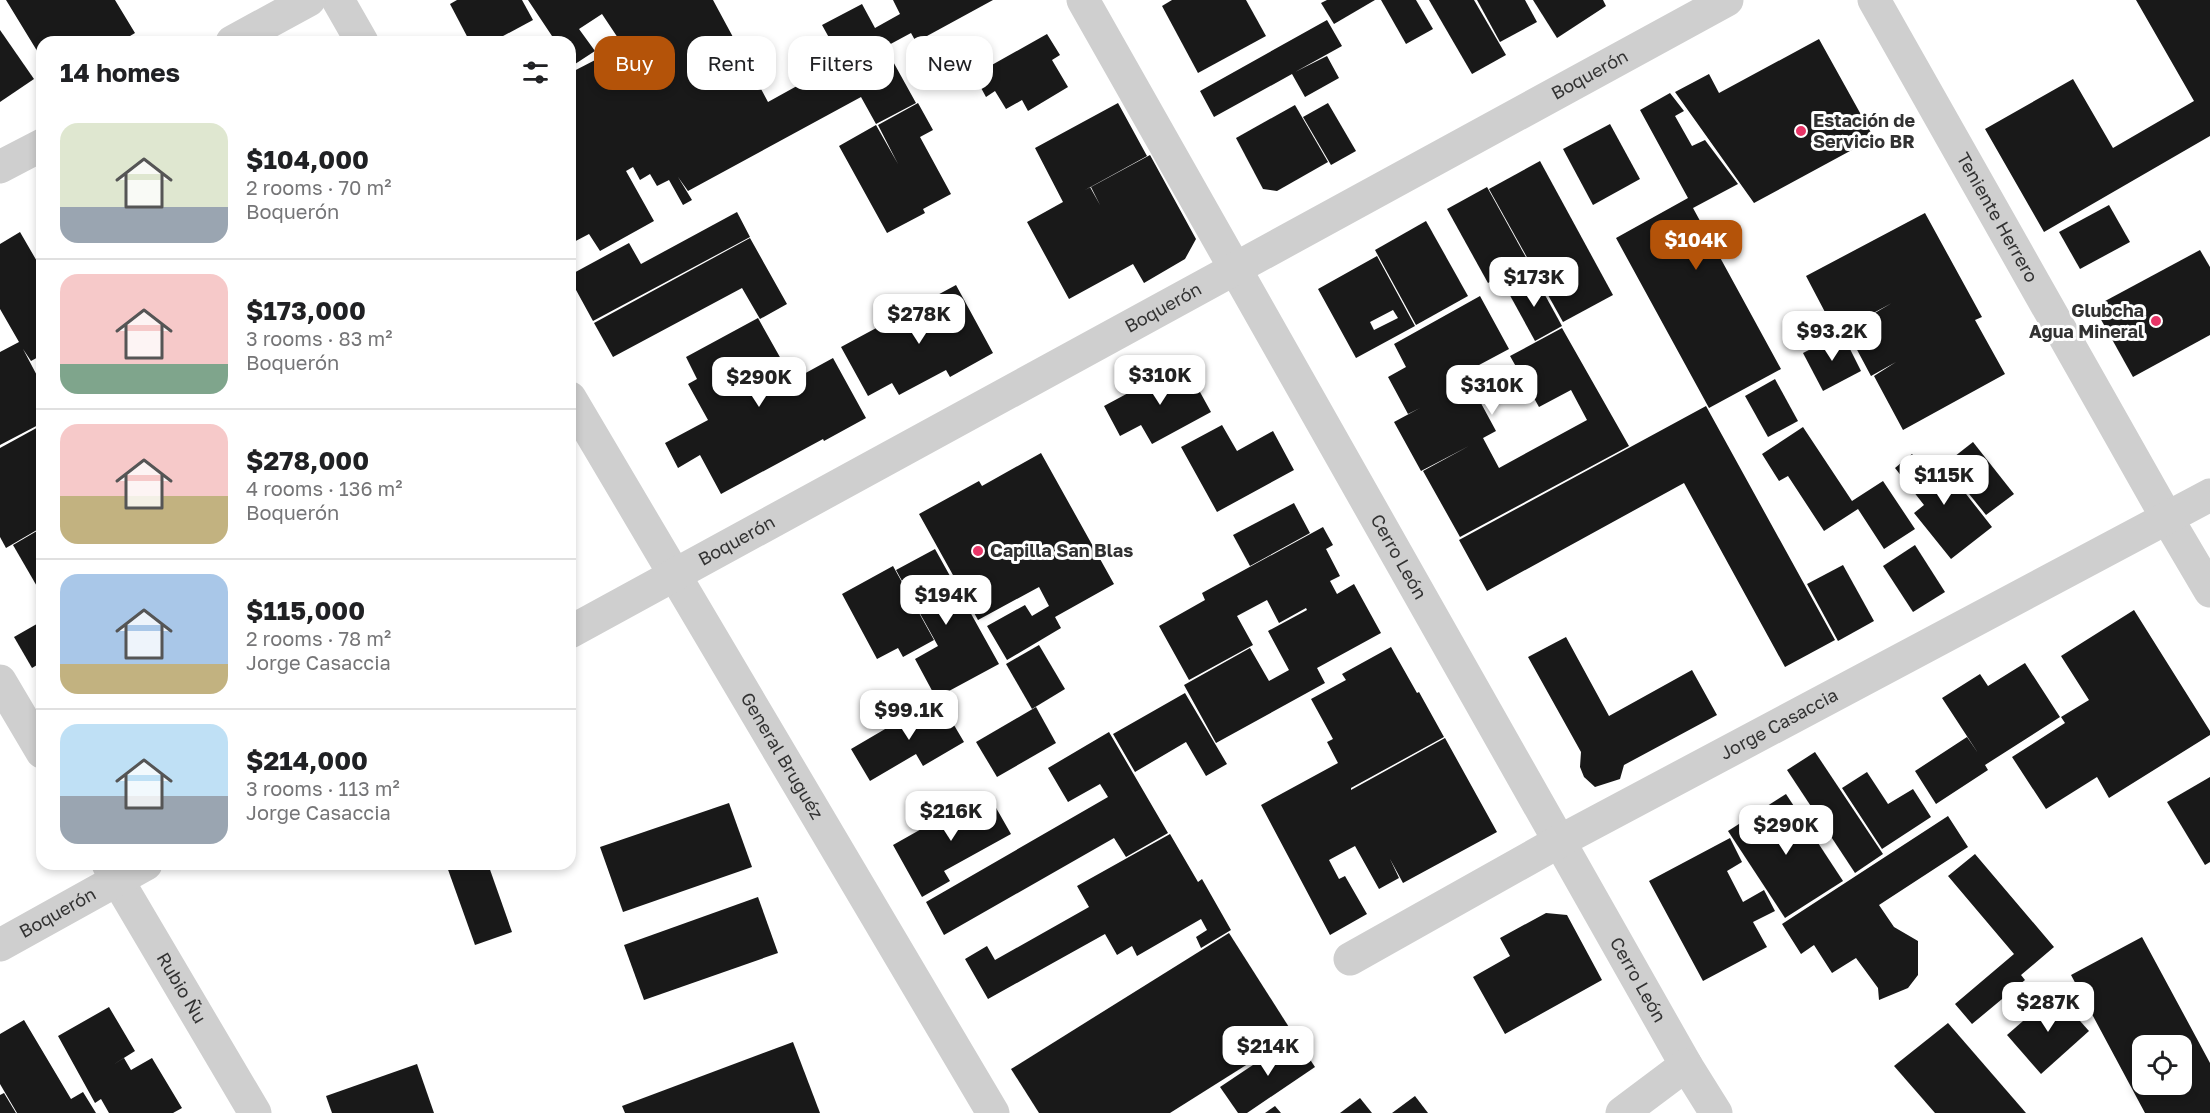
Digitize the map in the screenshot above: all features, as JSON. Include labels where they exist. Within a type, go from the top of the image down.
[{"type":"street","points":[[243,36],[309,0]]},
{"type":"street","points":[[338,0],[359,36]]},
{"type":"street","name":"Cerro León","points":[[1083,0],[1686,1065],[1716,1113]]},
{"type":"street","name":"Boquerón","points":[[576,629],[1727,0]]},
{"type":"street","name":"Teniente Herrero","points":[[1875,0],[2210,591]]},
{"type":"street","points":[[0,167],[36,148]]},
{"type":"street","name":"General Bruguéz","points":[[576,408],[993,1113]]},
{"type":"street","name":"Jorge Casaccia","points":[[1350,959],[1560,841],[2210,495]]},
{"type":"street","points":[[0,681],[36,742]]},
{"type":"street","name":"Boquerón","points":[[0,945],[113,872]]},
{"type":"street","name":"Rubio Ñu","points":[[113,872],[255,1113]]},
{"type":"street","points":[[1622,1113],[1686,1065]]},
{"type":"building","points":[[6,0],[115,0],[135,33],[130,36],[36,36],[36,49]]},
{"type":"building","points":[[457,0],[522,0],[533,20],[503,36],[467,36],[450,4]]},
{"type":"building","points":[[528,0],[713,0],[732,36],[687,36],[687,90],[762,90],[768,102],[790,90],[894,90],[894,63],[906,85],[906,90],[909,90],[916,103],[876,124],[861,97],[688,191],[678,177],[692,200],[683,205],[669,180],[657,186],[650,174],[640,180],[633,167],[626,171],[654,221],[600,251],[589,234],[576,241],[576,70],[594,61],[594,90],[675,90],[675,36],[617,36],[602,14],[579,29],[594,52],[576,63],[576,36],[552,36]]},
{"type":"building","points":[[893,0],[993,0],[927,36],[913,36],[911,33],[894,42],[894,36],[828,36],[822,25],[862,4],[875,28],[900,14]]},
{"type":"building","points":[[1172,0],[1246,0],[1266,36],[1198,73],[1162,6]]},
{"type":"building","points":[[1327,0],[1375,0],[1334,24],[1321,3]]},
{"type":"building","points":[[1381,0],[1416,0],[1433,29],[1406,44]]},
{"type":"building","points":[[1429,0],[1474,0],[1506,55],[1472,74]]},
{"type":"building","points":[[1477,0],[1525,0],[1537,22],[1500,42]]},
{"type":"building","points":[[1533,0],[1603,0],[1606,6],[1557,38]]},
{"type":"building","points":[[2136,0],[2210,0],[2210,136],[2044,232],[1985,129],[2073,79],[2113,148],[2194,101]]},
{"type":"building","points":[[1327,20],[1342,46],[1295,72],[1327,56],[1339,78],[1305,97],[1292,74],[1214,117],[1200,91]]},
{"type":"building","points":[[0,30],[34,79],[0,102]]},
{"type":"building","points":[[1047,34],[1060,55],[1052,60],[1068,87],[1028,111],[1022,100],[1006,109],[995,91],[986,97],[982,90],[993,90],[993,64]]},
{"type":"building","points":[[1819,39],[1874,138],[1754,203],[1675,92],[1709,74],[1719,93]]},
{"type":"building","points":[[1670,93],[1684,111],[1675,116],[1692,146],[1705,140],[1738,184],[1693,208],[1781,369],[1709,408],[1616,238],[1688,198],[1640,110]]},
{"type":"building","points":[[918,103],[933,130],[920,137],[951,194],[923,209],[925,213],[887,233],[839,146],[876,125],[898,164],[878,125]]},
{"type":"building","points":[[1118,103],[1147,156],[1090,187],[1100,205],[1091,187],[1150,155],[1196,239],[1185,259],[1144,283],[1133,264],[1069,299],[1027,222],[1063,202],[1035,148]]},
{"type":"building","points":[[1328,103],[1356,151],[1331,165],[1303,117]]},
{"type":"building","points":[[1295,105],[1328,162],[1277,191],[1263,189],[1236,138]]},
{"type":"building","points":[[1610,124],[1640,179],[1593,205],[1563,149]]},
{"type":"building","points":[[1540,161],[1613,295],[1563,322],[1489,189]]},
{"type":"building","points":[[1487,187],[1528,261],[1488,283],[1447,209]]},
{"type":"building","points":[[2109,205],[2130,242],[2080,269],[2059,232]]},
{"type":"building","points":[[737,212],[750,237],[593,321],[576,290],[576,272],[629,243],[641,264]]},
{"type":"building","points":[[1925,213],[1982,317],[1975,320],[2005,374],[1903,430],[1874,376],[1896,362],[1871,376],[1855,346],[1863,342],[1854,325],[1892,303],[1836,333],[1806,276]]},
{"type":"building","points":[[1426,221],[1468,296],[1416,325],[1375,250]]},
{"type":"building","points":[[20,232],[36,260],[36,358],[31,361],[23,349],[36,374],[36,426],[0,445],[0,352],[19,342],[0,309],[0,244]]},
{"type":"building","points":[[750,238],[787,304],[760,319],[742,288],[613,357],[594,323]]},
{"type":"building","name":"Glubcha Agua Mineral","points":[[2200,250],[2210,267],[2210,335],[2133,377],[2094,307]]},
{"type":"building","points":[[1377,256],[1415,326],[1356,358],[1318,289]],"holes":[[[1393,310],[1398,318],[1374,330],[1370,322]]]},
{"type":"building","points":[[1534,275],[1562,326],[1535,341],[1507,290]]},
{"type":"building","points":[[956,285],[993,353],[950,377],[946,370],[899,395],[892,383],[868,396],[841,347]]},
{"type":"building","points":[[1480,296],[1509,349],[1451,380],[1456,388],[1469,381],[1496,431],[1483,438],[1499,468],[1587,420],[1571,390],[1539,407],[1510,356],[1562,328],[1629,446],[1460,537],[1423,471],[1469,446],[1421,471],[1394,422],[1420,408],[1408,414],[1388,377],[1406,367],[1394,344]]},
{"type":"building","points":[[758,318],[790,375],[788,376],[796,391],[791,381],[833,358],[866,418],[721,494],[700,455],[678,468],[665,443],[708,420],[688,384],[697,379],[686,357]]},
{"type":"building","points":[[1842,333],[1861,371],[1823,391],[1803,353]]},
{"type":"building","points":[[1184,363],[1211,412],[1152,444],[1141,425],[1120,436],[1104,406]]},
{"type":"building","points":[[1775,379],[1798,421],[1768,437],[1745,396]]},
{"type":"building","points":[[1706,406],[1835,640],[1785,667],[1684,483],[1487,591],[1459,540]]},
{"type":"building","points":[[1222,425],[1237,451],[1273,431],[1294,470],[1217,512],[1181,447]]},
{"type":"building","points":[[1803,427],[1852,501],[1883,481],[1915,529],[1884,549],[1858,509],[1824,531],[1788,476],[1779,481],[1762,454]]},
{"type":"building","points":[[36,428],[36,530],[6,548],[0,537],[0,448]]},
{"type":"building","points":[[1973,442],[2014,494],[1986,515],[1945,464]]},
{"type":"building","points":[[1041,453],[1114,584],[1055,617],[1061,628],[1007,660],[987,626],[1025,605],[1032,616],[1049,606],[1039,587],[978,620],[919,514],[979,481],[982,486]]},
{"type":"building","points":[[1912,454],[1923,468],[1937,457],[1992,527],[1951,559],[1914,513],[1924,505],[1895,468]]},
{"type":"building","points":[[1294,503],[1310,533],[1250,566],[1233,535]]},
{"type":"building","points":[[1323,527],[1333,545],[1326,549],[1340,576],[1330,581],[1337,594],[1354,584],[1381,633],[1317,668],[1325,683],[1216,743],[1184,685],[1250,648],[1269,681],[1289,670],[1268,631],[1307,610],[1306,608],[1279,623],[1267,600],[1237,616],[1253,645],[1189,680],[1159,626],[1205,600],[1202,593]]},
{"type":"building","points":[[36,532],[36,585],[13,545]]},
{"type":"building","points":[[1915,545],[1945,592],[1913,612],[1883,566]]},
{"type":"building","points":[[935,549],[999,664],[936,698],[915,659],[938,646],[896,570]]},
{"type":"building","points":[[1843,565],[1874,621],[1838,641],[1807,584]]},
{"type":"building","points":[[893,566],[934,640],[903,657],[898,648],[877,659],[842,594]]},
{"type":"building","points":[[2134,610],[2210,731],[2210,735],[2109,798],[2097,777],[2046,809],[2012,757],[2065,723],[2061,717],[2089,700],[2061,656]]},
{"type":"building","points":[[36,624],[36,666],[32,668],[14,637]]},
{"type":"building","points":[[1566,637],[1609,716],[1692,670],[1717,715],[1624,765],[1620,779],[1595,787],[1584,777],[1580,767],[1581,752],[1528,657]]},
{"type":"building","points":[[1039,645],[1065,689],[1032,709],[1006,664]]},
{"type":"building","points":[[1391,647],[1444,737],[1351,790],[1445,738],[1497,832],[1403,883],[1390,859],[1399,878],[1379,889],[1355,846],[1329,860],[1339,879],[1345,876],[1367,914],[1330,935],[1261,805],[1338,763],[1327,742],[1333,739],[1311,699],[1346,680],[1342,674]]},
{"type":"building","points":[[2025,663],[2060,717],[1985,765],[1988,770],[1936,804],[1915,771],[1967,737],[1978,753],[1942,698],[1980,674],[1988,686]]},
{"type":"building","points":[[1185,693],[1227,764],[1206,776],[1186,742],[1135,772],[1113,734]]},
{"type":"building","points":[[938,698],[964,742],[923,766],[916,754],[870,781],[851,749]]},
{"type":"building","points":[[1036,707],[1056,743],[997,777],[976,742]]},
{"type":"building","points":[[1109,732],[1168,833],[1126,857],[1114,838],[944,935],[926,902],[1108,797],[1100,784],[1068,802],[1048,768]]},
{"type":"building","points":[[1815,752],[1883,854],[1855,873],[1787,770]]},
{"type":"building","points":[[1867,772],[1888,804],[1913,789],[1931,817],[1882,849],[1842,788]]},
{"type":"building","points":[[2210,777],[2210,862],[2205,865],[2167,802]]},
{"type":"building","points":[[987,792],[1011,834],[944,871],[950,881],[922,897],[893,845]]},
{"type":"building","points":[[1786,794],[1843,881],[1785,918],[1728,831]]},
{"type":"building","points":[[729,803],[752,867],[623,912],[600,847]]},
{"type":"building","points":[[1948,816],[1968,847],[1879,905],[1894,927],[1918,941],[1918,975],[1908,988],[1879,1000],[1878,988],[1856,958],[1832,973],[1814,945],[1801,954],[1782,924]]},
{"type":"building","points":[[1170,834],[1198,882],[1202,879],[1231,930],[1201,948],[1196,937],[1207,930],[1201,919],[1137,956],[1132,946],[1117,955],[1105,934],[988,999],[965,959],[987,946],[995,960],[1089,907],[1077,886]]},
{"type":"building","points":[[1730,838],[1742,862],[1727,871],[1743,902],[1764,890],[1775,911],[1753,922],[1767,947],[1703,981],[1649,881]]},
{"type":"building","points":[[1975,854],[2054,947],[2021,975],[2025,980],[1972,1024],[1955,1004],[2014,954],[1948,876]]},
{"type":"building","points":[[448,870],[490,870],[512,932],[475,945]]},
{"type":"building","points":[[758,897],[778,953],[644,1000],[624,945]]},
{"type":"building","points":[[1546,913],[1567,915],[1602,980],[1505,1034],[1473,977],[1510,956],[1500,938]]},
{"type":"building","points":[[1229,933],[1294,1035],[1170,1113],[1039,1113],[1011,1069]]},
{"type":"building","points":[[2142,937],[2210,1063],[2210,1113],[2145,1113],[2135,1095],[2192,1095],[2192,1035],[2132,1035],[2132,1089],[2071,975]]},
{"type":"building","points":[[2055,993],[2089,1031],[2041,1074],[2007,1035]]},
{"type":"building","points":[[109,1007],[135,1051],[111,1066],[124,1058],[131,1070],[152,1058],[182,1108],[173,1113],[109,1113],[101,1099],[95,1103],[58,1036]]},
{"type":"building","points":[[24,1020],[71,1099],[83,1092],[96,1113],[17,1113],[0,1084],[0,1034]]},
{"type":"building","points":[[1948,1023],[2026,1113],[1935,1113],[1894,1066]]},
{"type":"building","points":[[1295,1037],[1315,1067],[1247,1113],[1238,1113],[1220,1087]]},
{"type":"building","points":[[793,1042],[820,1113],[625,1113],[622,1106]]},
{"type":"building","points":[[417,1064],[434,1113],[332,1113],[326,1096]]},
{"type":"building","points":[[4,1093],[16,1113],[0,1113],[0,1095]]},
{"type":"building","points":[[1415,1096],[1428,1113],[1392,1113]]},
{"type":"building","points":[[1360,1098],[1372,1113],[1340,1113]]},
{"type":"building","points":[[1275,1106],[1281,1113],[1265,1113]]},
{"type":"place","name":"Estación de Servicio BR","points":[[1801,131]]},
{"type":"place","name":"Glubcha Agua Mineral","points":[[2156,321]]},
{"type":"place","name":"Capilla San Blas","points":[[978,551]]}]
